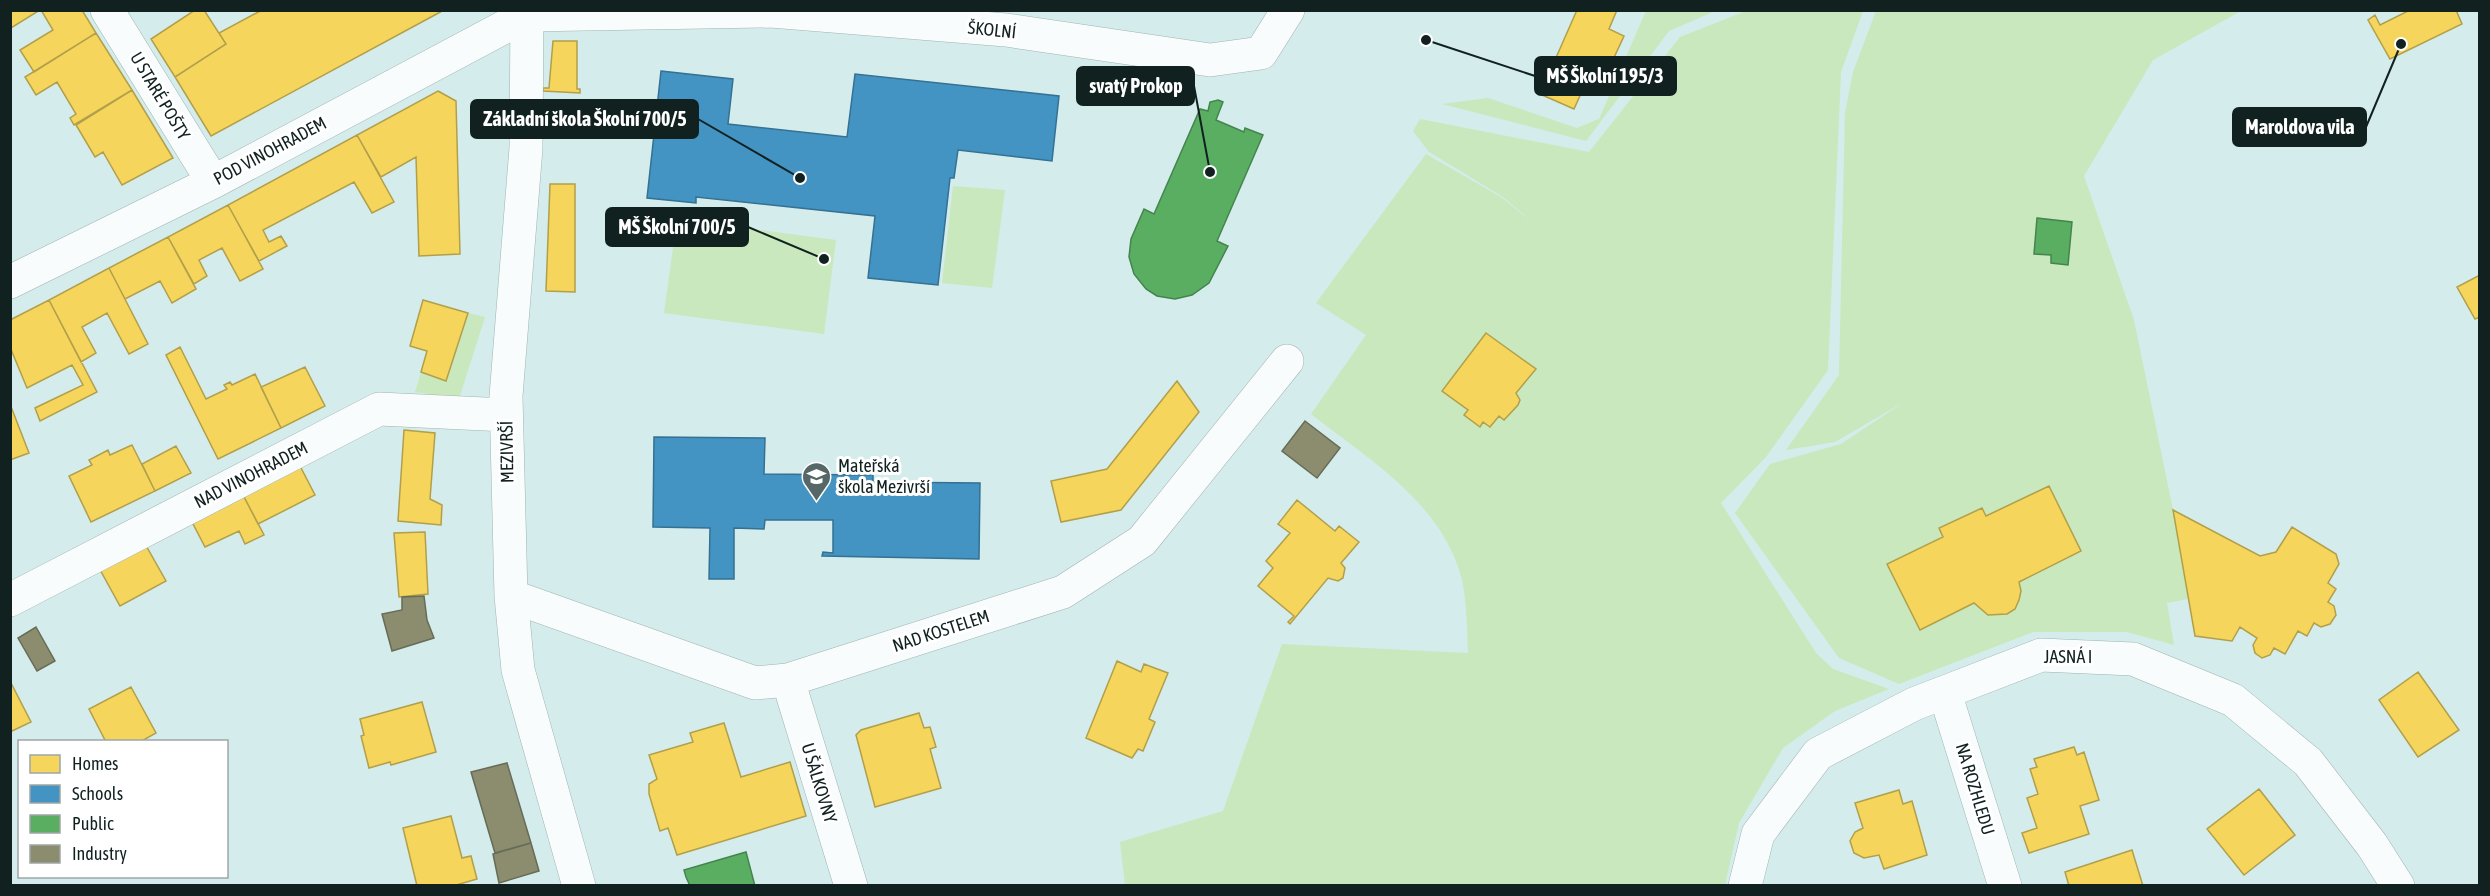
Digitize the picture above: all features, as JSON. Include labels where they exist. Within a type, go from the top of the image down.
[{"type":"street","name":"U STARÉ POŠTY","points":[[107,10],[213,182]]},
{"type":"street","name":"ŠKOLNÍ","points":[[527,13],[771,10],[1006,30],[1210,60],[1261,53],[1288,10]]},
{"type":"street","name":"POD VINOHRADEM","points":[[10,282],[213,182],[527,13]]},
{"type":"street","name":"MEZIVRŠÍ","points":[[527,13],[526,148],[506,415],[511,596],[518,670],[579,885]]},
{"type":"street","name":"NAD KOSTELEM","points":[[511,596],[755,683],[788,680],[1063,592],[1142,542],[1287,361]]},
{"type":"street","name":"NAD VINOHRADEM","points":[[10,600],[380,409],[506,415]]},
{"type":"street","name":"JASNÁ I","points":[[1745,885],[1758,834],[1818,754],[1914,704],[2041,655],[2133,659],[2233,700],[2308,762],[2372,845],[2398,885]]},
{"type":"street","name":"U ŠÁLKOVNY","points":[[788,680],[851,885]]},
{"type":"street","name":"NA ROZHLEDU","points":[[1945,693],[2005,885]]},
{"type":"green space","points":[[1646,11],[1715,11],[1669,31],[1586,141],[1442,104],[1488,98],[1577,128],[1599,119]]},
{"type":"green space","points":[[1746,11],[1863,11],[1841,72],[1828,370],[1766,457],[1721,503],[1816,653],[1833,669],[1889,689],[1835,711],[1783,748],[1739,823],[1725,885],[1125,885],[1120,842],[1223,811],[1282,644],[1468,653],[1462,580],[1452,553],[1438,528],[1401,485],[1311,414],[1366,335],[1316,303],[1426,154],[1501,197],[1537,226],[1503,197],[1429,152],[1413,131],[1420,119],[1589,152],[1680,37]],"holes":[[[1487,333],[1535,369],[1516,393],[1520,400],[1518,405],[1504,420],[1499,416],[1491,427],[1483,422],[1479,427],[1464,416],[1468,410],[1442,390]]]},
{"type":"green space","points":[[1876,11],[2241,11],[2153,60],[2084,176],[2134,320],[2173,510],[2188,599],[2167,603],[2174,645],[2127,632],[2033,632],[1899,684],[1839,658],[1735,513],[1770,464],[1841,444],[1904,402],[1835,442],[1786,450],[1839,375],[1845,113],[1853,72]]},
{"type":"green space","points":[[953,186],[1005,190],[992,288],[942,283]]},
{"type":"green space","points":[[677,219],[836,240],[824,334],[664,313]]},
{"type":"green space","points":[[468,313],[485,317],[459,399],[415,392],[421,372],[446,381]]},
{"type":"building: Homes","points":[[10,10],[40,10],[11,28]]},
{"type":"building: Homes","points":[[41,10],[82,10],[96,33],[34,72],[20,50],[53,30]]},
{"type":"building: Homes","points":[[195,10],[204,10],[226,44],[175,77],[151,39]]},
{"type":"building: Homes","points":[[262,10],[444,10],[211,136],[175,77],[226,44],[219,33]]},
{"type":"building: Homes","points":[[1577,10],[1617,10],[1609,29],[1624,36],[1611,64],[1597,58],[1574,109],[1540,94]]},
{"type":"building: Homes","points":[[2410,10],[2456,10],[2462,24],[2390,59],[2368,20],[2375,15],[2380,25]]},
{"type":"building: Homes","points":[[96,33],[132,90],[74,125],[70,118],[76,114],[57,82],[36,95],[25,77]]},
{"type":"building: Homes","points":[[553,41],[577,41],[577,89],[580,89],[580,93],[543,91],[543,88],[549,88]]},
{"type":"building: Homes","points":[[132,90],[173,158],[122,185],[103,152],[95,157],[76,125]]},
{"type":"building: Homes","points":[[438,91],[456,101],[460,254],[419,256],[416,157],[381,177],[357,135]]},
{"type":"building: Homes","points":[[357,135],[394,202],[372,213],[354,182],[263,230],[269,242],[281,236],[287,246],[259,261],[228,205]]},
{"type":"building: Homes","points":[[550,184],[575,184],[575,292],[546,291]]},
{"type":"building: Homes","points":[[228,205],[263,269],[240,281],[222,248],[199,260],[207,276],[194,284],[168,237]]},
{"type":"building: Homes","points":[[168,237],[196,289],[172,303],[160,281],[125,299],[109,268]]},
{"type":"building: Homes","points":[[109,268],[148,344],[129,354],[107,313],[82,327],[96,353],[81,362],[49,300]]},
{"type":"building: Homes","points":[[2480,275],[2480,317],[2475,319],[2457,287]]},
{"type":"building: Homes","points":[[49,300],[97,392],[40,421],[35,408],[83,385],[72,365],[27,388],[10,347],[10,320]]},
{"type":"building: Homes","points":[[423,300],[468,313],[446,381],[421,372],[427,351],[410,346]]},
{"type":"building: Homes","points":[[1486,333],[1536,369],[1516,393],[1520,400],[1518,405],[1504,420],[1499,416],[1490,427],[1483,422],[1480,427],[1464,415],[1468,410],[1442,391]]},
{"type":"building: Homes","points":[[180,347],[206,399],[227,389],[224,385],[230,382],[232,385],[255,374],[281,428],[218,459],[166,355]]},
{"type":"building: Homes","points":[[305,367],[325,406],[281,428],[261,387]]},
{"type":"building: Homes","points":[[1177,381],[1199,412],[1121,510],[1061,522],[1051,481],[1107,469]]},
{"type":"building: Homes","points":[[10,404],[29,453],[10,460]]},
{"type":"building: Homes","points":[[404,430],[435,433],[430,499],[442,505],[441,525],[398,521]]},
{"type":"building: Homes","points":[[132,445],[155,491],[91,522],[69,476],[92,465],[89,460],[108,450],[110,455]]},
{"type":"building: Homes","points":[[176,446],[191,473],[155,491],[142,464]]},
{"type":"building: Homes","points":[[299,464],[315,495],[258,524],[242,493]]},
{"type":"building: Homes","points":[[2049,486],[2081,551],[2019,582],[2021,591],[2019,600],[2015,609],[2007,614],[1988,615],[1974,603],[1920,630],[1887,564],[1943,537],[1939,528],[1982,508],[1986,516]]},
{"type":"building: Homes","points":[[242,493],[264,535],[245,544],[239,531],[205,547],[190,518]]},
{"type":"building: Homes","points":[[1297,500],[1335,531],[1339,526],[1359,542],[1341,563],[1345,568],[1343,578],[1338,581],[1328,578],[1290,624],[1288,622],[1294,616],[1258,586],[1273,568],[1266,561],[1290,533],[1278,524]]},
{"type":"building: Homes","points":[[2173,510],[2260,556],[2276,552],[2292,527],[2336,554],[2339,564],[2328,583],[2336,589],[2328,602],[2334,606],[2336,615],[2330,624],[2321,627],[2314,623],[2307,636],[2298,631],[2285,654],[2274,648],[2270,655],[2262,658],[2255,653],[2253,645],[2257,638],[2240,627],[2232,641],[2195,636]]},
{"type":"building: Homes","points":[[425,532],[428,594],[399,597],[394,533]]},
{"type":"building: Homes","points":[[144,542],[166,581],[120,606],[98,566]]},
{"type":"building: Homes","points":[[1117,661],[1141,672],[1144,664],[1168,673],[1149,719],[1155,722],[1143,751],[1138,749],[1132,758],[1086,738]]},
{"type":"building: Homes","points":[[2418,672],[2459,730],[2418,757],[2379,700]]},
{"type":"building: Homes","points":[[10,681],[31,722],[10,732]]},
{"type":"building: Homes","points":[[131,687],[156,733],[144,740],[105,740],[89,709]]},
{"type":"building: Homes","points":[[422,702],[436,752],[391,765],[390,762],[369,768],[361,736],[364,735],[360,719]]},
{"type":"building: Homes","points":[[919,713],[924,728],[930,727],[936,747],[930,749],[941,788],[875,807],[856,735],[861,730]]},
{"type":"building: Homes","points":[[724,723],[741,777],[790,762],[806,816],[677,855],[668,828],[660,831],[649,794],[649,784],[657,779],[649,755],[693,742],[690,733]]},
{"type":"building: Homes","points":[[2074,747],[2077,755],[2084,752],[2099,800],[2080,806],[2089,834],[2029,853],[2022,833],[2037,828],[2027,798],[2038,794],[2030,769],[2037,767],[2034,759]]},
{"type":"building: Homes","points":[[2259,789],[2295,835],[2244,875],[2207,829]]},
{"type":"building: Homes","points":[[1899,790],[1903,804],[1912,801],[1927,855],[1884,869],[1879,855],[1864,858],[1854,853],[1850,841],[1855,832],[1863,828],[1855,803]]},
{"type":"building: Homes","points":[[451,816],[462,858],[471,856],[477,879],[453,886],[417,886],[403,828]]},
{"type":"building: Homes","points":[[2132,850],[2143,886],[2069,886],[2065,872]]},
{"type":"building: Schools","points":[[661,71],[733,79],[728,124],[847,137],[855,74],[1059,96],[1052,161],[958,150],[954,178],[950,178],[938,285],[868,278],[875,216],[696,197],[696,203],[647,198]]},
{"type":"building: Schools","name":"Mateřská škola Mezivrší","points":[[654,437],[765,438],[764,474],[870,475],[870,466],[873,466],[873,482],[980,483],[979,559],[822,556],[823,552],[833,553],[833,520],[765,520],[764,529],[734,528],[734,579],[709,579],[710,528],[653,527]]},
{"type":"building: Public","points":[[1218,100],[1223,102],[1216,120],[1244,132],[1245,128],[1263,135],[1217,241],[1228,246],[1209,283],[1192,295],[1175,299],[1157,296],[1146,289],[1134,274],[1129,257],[1131,239],[1144,209],[1154,214],[1200,109],[1208,111],[1210,102]]},
{"type":"building: Public","points":[[2037,218],[2072,222],[2068,265],[2051,263],[2051,255],[2034,254]]},
{"type":"building: Public","points":[[746,852],[755,886],[690,886],[684,870]]},
{"type":"building: Industry","points":[[1305,421],[1340,448],[1317,478],[1282,451]]},
{"type":"building: Industry","points":[[424,596],[427,620],[434,638],[392,651],[382,614],[402,610],[402,597]]},
{"type":"building: Industry","points":[[36,627],[55,661],[37,671],[18,638]]},
{"type":"building: Industry","points":[[507,763],[531,843],[495,853],[471,772]]},
{"type":"building: Industry","points":[[531,843],[539,871],[499,883],[493,854]]},
{"type":"place","name":"MŠ Školní 195/3","points":[[1426,40]]},
{"type":"place","name":"Maroldova vila","points":[[2401,44]]},
{"type":"place","name":"svatý Prokop","points":[[1210,172]]},
{"type":"place","name":"Základní škola Školní 700/5","points":[[800,178]]},
{"type":"place","name":"MŠ Školní 700/5","points":[[824,259]]},
{"type":"place","name":"Mateřská škola Mezivrší","points":[[817,502]]}]
